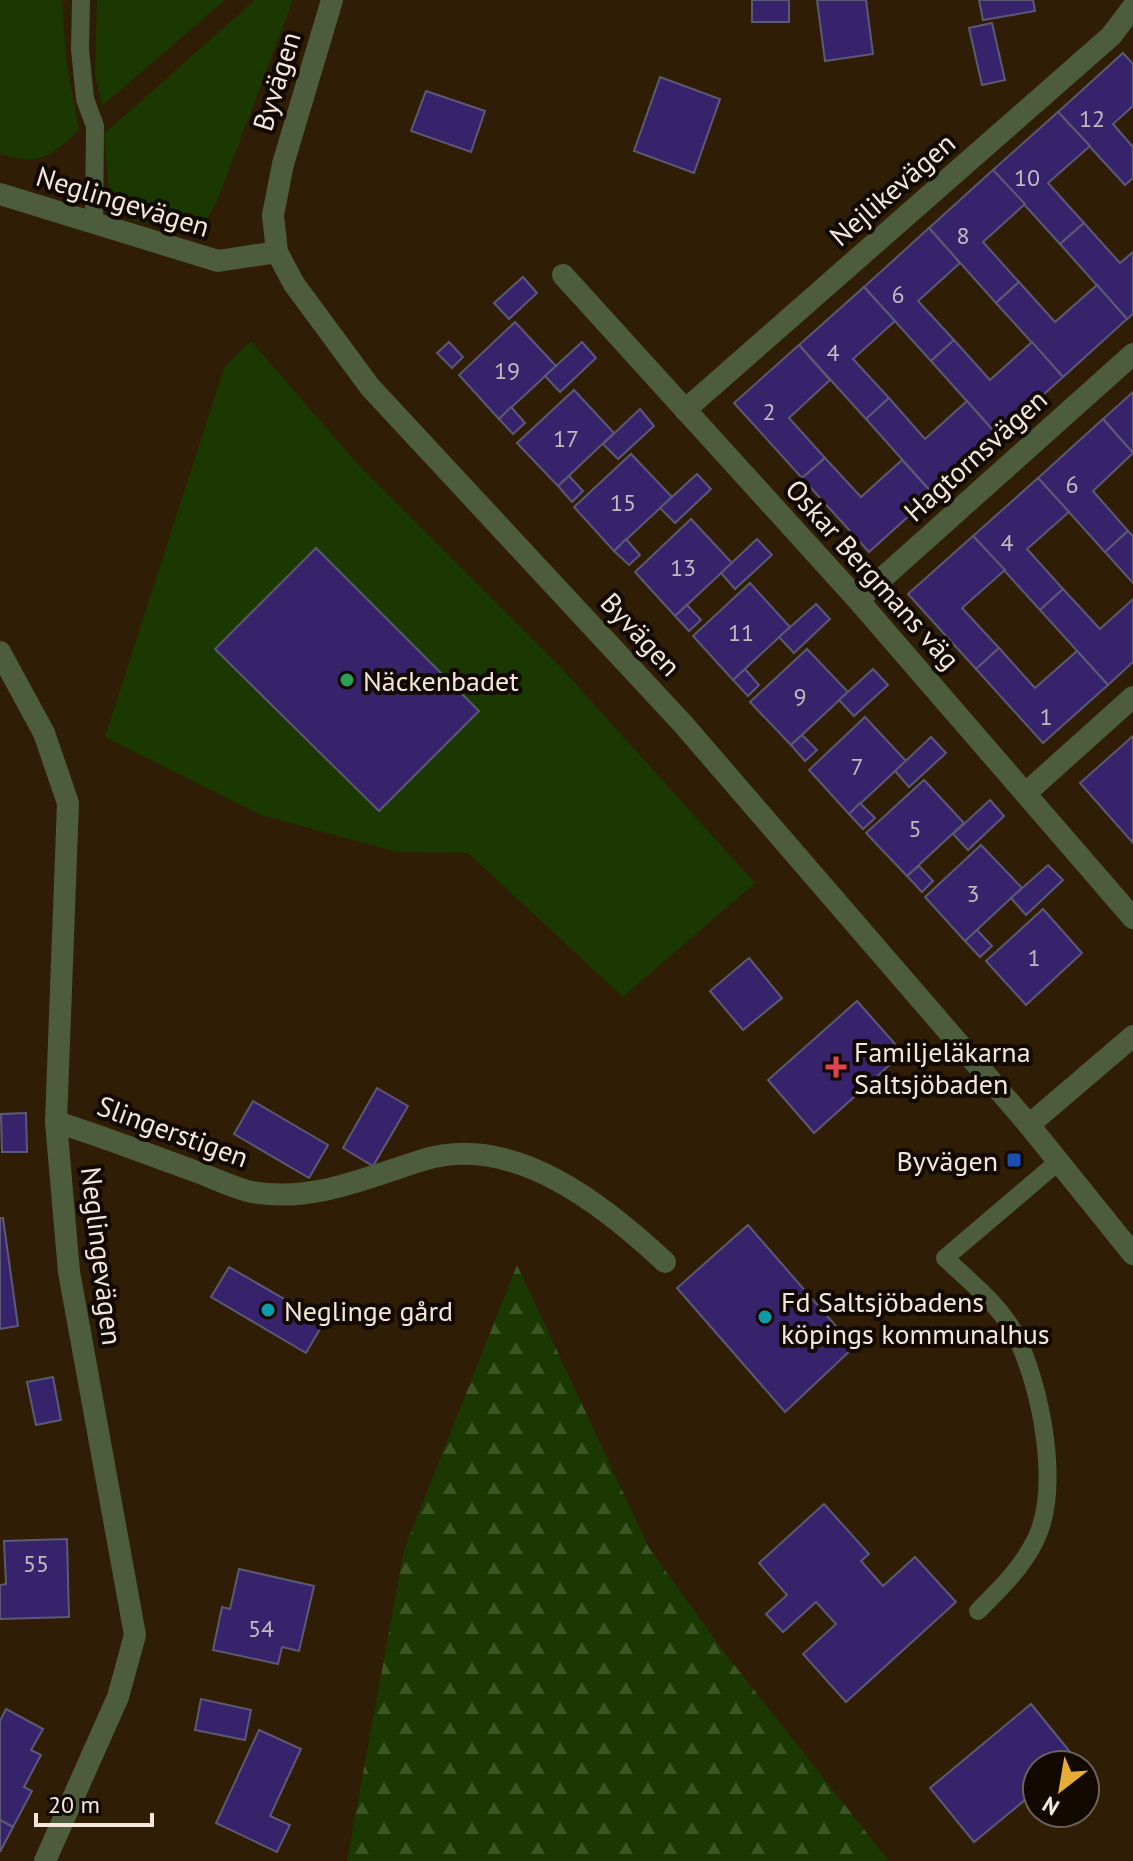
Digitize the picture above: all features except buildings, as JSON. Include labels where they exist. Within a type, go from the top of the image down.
[{"type":"street","name":"Byvägen","points":[[332,0],[283,164],[273,215],[277,252],[319,321],[370,387],[683,724],[1029,1125],[1133,1254]]},
{"type":"street","name":"Nejlikevägen","points":[[685,410],[1111,36],[1133,7]]},
{"type":"street","name":"Neglingevägen","points":[[0,194],[218,261],[277,252]]},
{"type":"street","name":"Oskar Bergmans väg","points":[[563,275],[858,600],[1133,918]]},
{"type":"street","name":"Hagtornsvägen","points":[[858,600],[1133,354]]},
{"type":"street","name":"Neglingevägen","points":[[0,652],[44,733],[68,803],[56,1122],[69,1272],[135,1635],[118,1697],[45,1861]]},
{"type":"street","points":[[1026,793],[1133,697]]},
{"type":"street","points":[[1029,1125],[1133,1036]]},
{"type":"street","name":"Slingerstigen","points":[[56,1122],[252,1192],[321,1192],[426,1159],[472,1153],[500,1159],[546,1173],[630,1229],[665,1262]]},
{"type":"lane","points":[[81,0],[80,49],[85,99],[95,126],[94,224]]},
{"type":"lane","points":[[978,1611],[1016,1572],[1036,1538],[1048,1498],[1045,1454],[1036,1394],[1015,1334],[945,1258],[1059,1161]]},
{"type":"green space","points":[[0,0],[62,0],[66,59],[79,130],[44,157],[25,159],[0,154]]},
{"type":"green space","points":[[97,0],[225,0],[102,106],[95,74]]},
{"type":"green space","points":[[255,0],[293,0],[218,199],[205,222],[187,230],[134,221],[123,213],[109,190],[104,134]]},
{"type":"green space","points":[[251,341],[357,463],[556,662],[755,883],[623,997],[468,853],[397,852],[261,815],[105,737],[224,368]]},
{"type":"green space","points":[[517,1265],[649,1548],[727,1656],[889,1861],[347,1861],[404,1550]]},
{"type":"place","name":"Näckenbadet","points":[[347,680]]},
{"type":"place","name":"Familjeläkarna Saltsjöbaden","points":[[836,1067]]},
{"type":"place","name":"Byvägen","points":[[1014,1160]]},
{"type":"place","name":"Neglinge gård","points":[[268,1310]]},
{"type":"place","name":"Fd Saltsjöbadens köpings kommunalhus","points":[[765,1317]]}]
